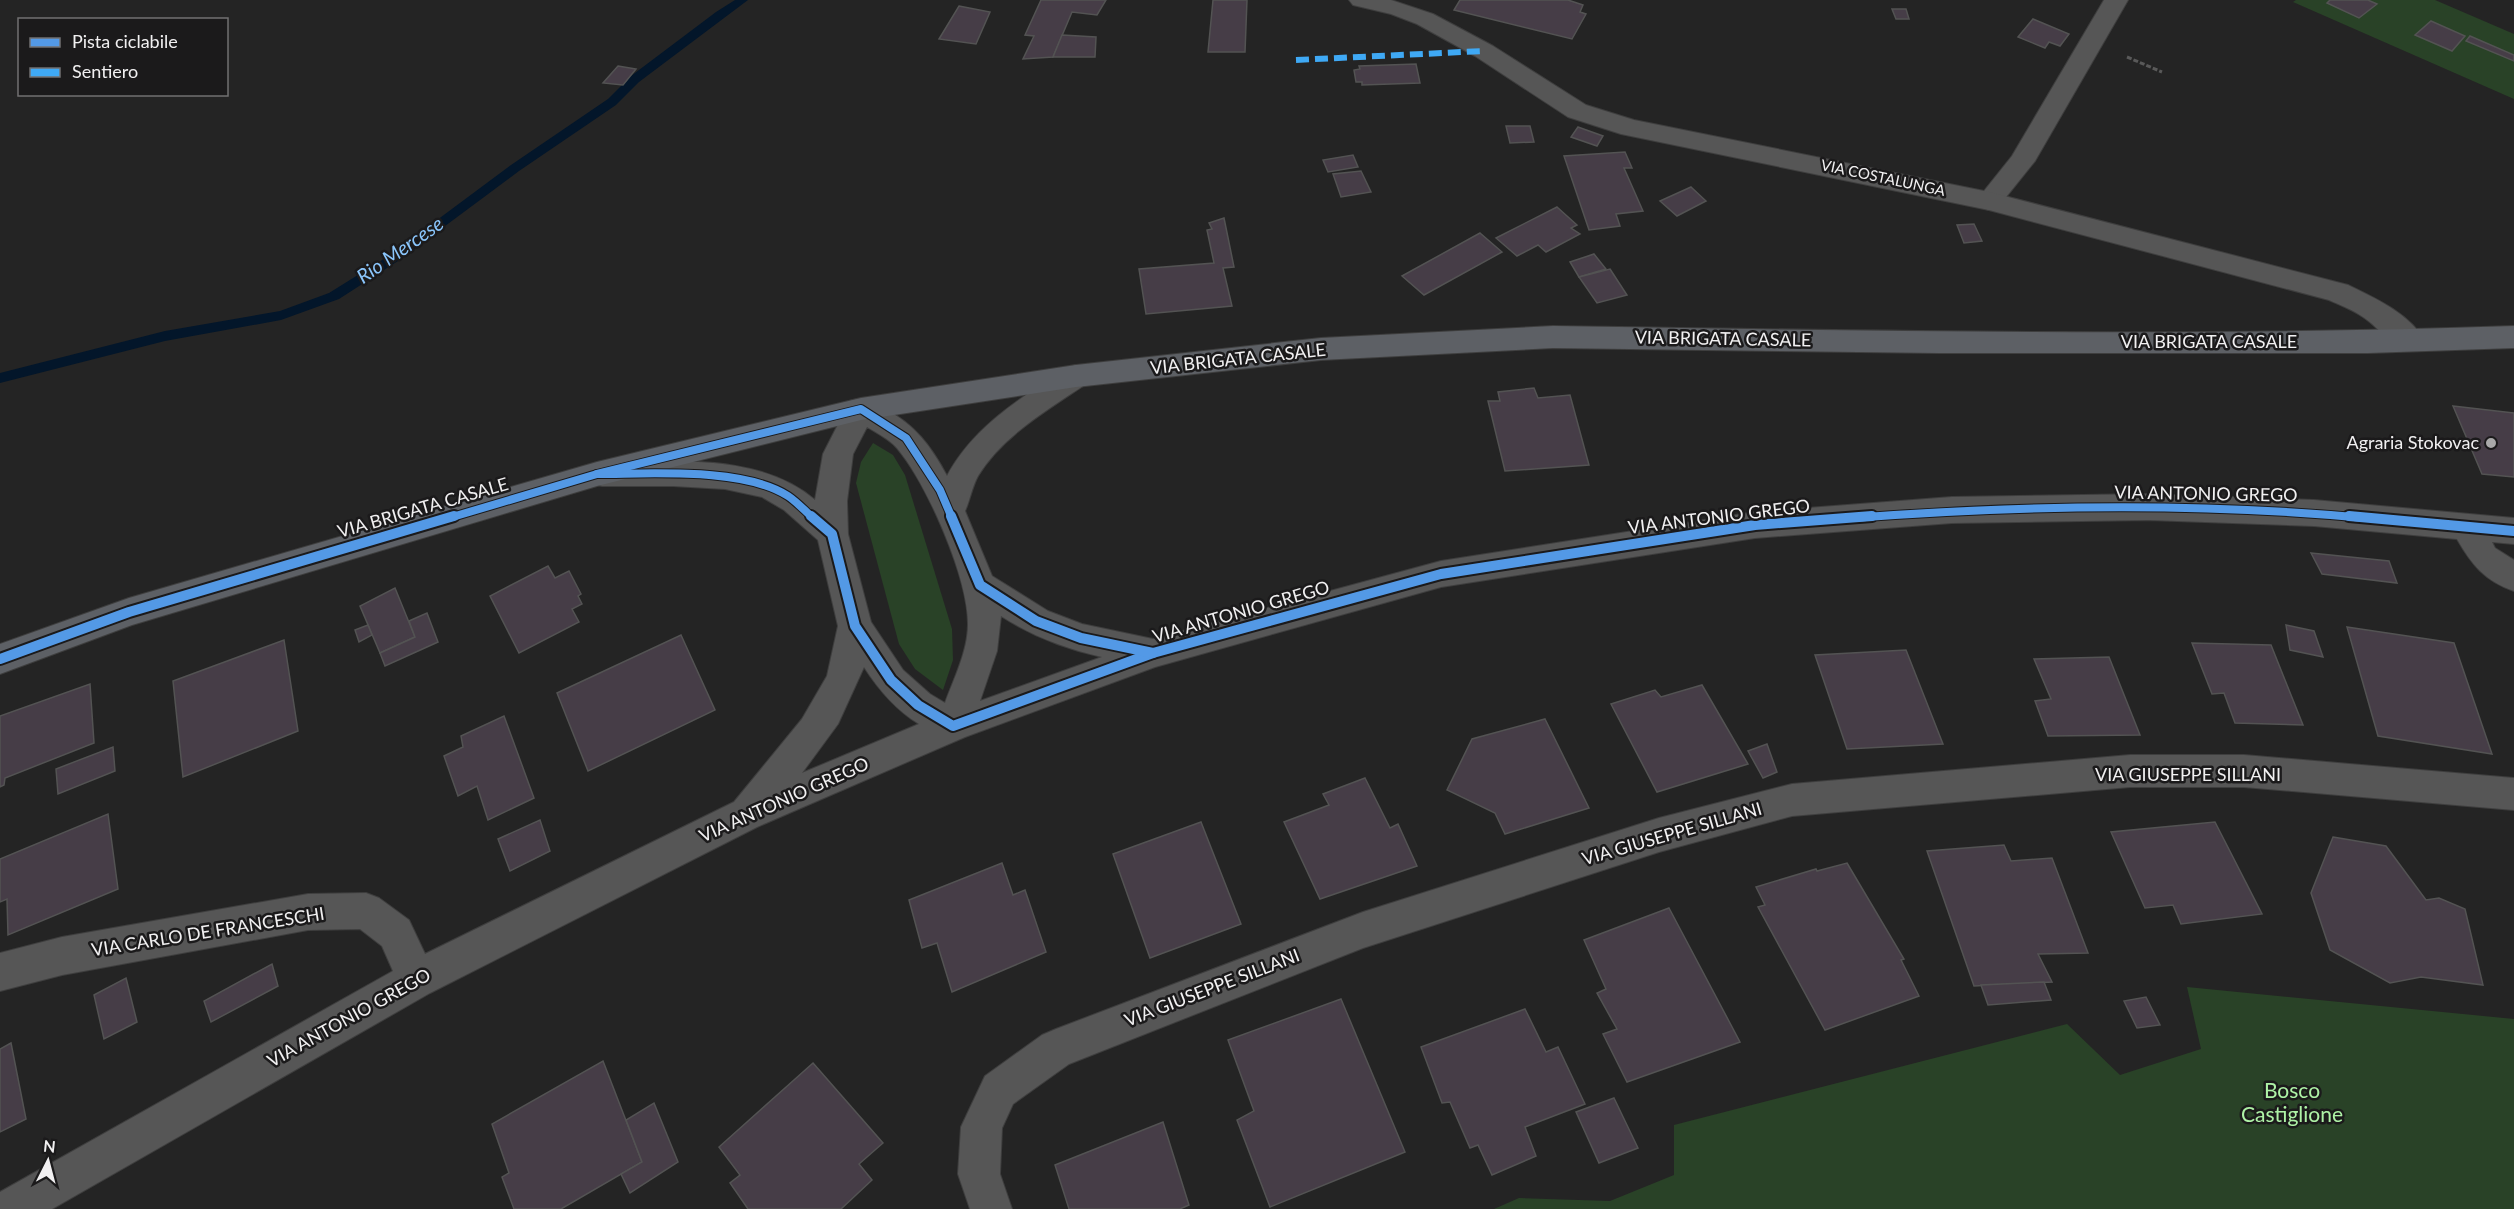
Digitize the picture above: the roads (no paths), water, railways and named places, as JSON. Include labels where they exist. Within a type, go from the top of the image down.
[{"type":"main road","name":"VIA BRIGATA CASALE","points":[[0,658],[129,612],[597,474],[861,409],[1076,376],[1321,349],[1553,337],[1938,342],[2411,341],[2514,337]]},
{"type":"street","name":"VIA COSTALUNGA","points":[[1361,0],[1399,9],[1425,19],[1484,51],[1577,111],[1630,128],[1989,201],[2183,254],[2338,292],[2374,310],[2411,341]]},
{"type":"street","points":[[1989,201],[2022,161],[2116,0]]},
{"type":"street","points":[[949,513],[968,466],[999,434],[1028,409],[1076,376]]},
{"type":"street","points":[[861,409],[906,438],[940,490],[949,513],[980,585],[985,625],[980,651],[953,726],[918,705],[891,680],[855,626],[832,534],[831,501],[838,454],[861,409]]},
{"type":"street","points":[[597,474],[688,474],[752,481],[788,496],[832,534]]},
{"type":"street","name":"VIA ANTONIO GREGO","points":[[11,1209],[416,979],[744,815],[953,726],[1153,653],[1441,574],[1755,525],[1952,510],[2149,507],[2314,513],[2514,531]]},
{"type":"street","points":[[2466,525],[2484,557],[2514,578]]},
{"type":"street","points":[[980,585],[1045,625],[1081,638],[1153,653]]},
{"type":"street","points":[[744,815],[799,749],[829,706],[845,674],[855,626]]},
{"type":"street","name":"VIA GIUSEPPE SILLANI","points":[[991,1209],[979,1174],[982,1127],[999,1090],[1056,1049],[1362,930],[1670,832],[1792,800],[2130,771],[2244,771],[2514,794]]},
{"type":"street","name":"VIA CARLO DE FRANCESCHI","points":[[0,972],[62,956],[308,912],[366,911],[396,933],[416,979]]},
{"type":"waterway","name":"Rio Mercese","points":[[0,378],[165,336],[281,315],[334,296],[394,258],[515,168],[612,102],[635,79],[720,14],[743,0]]},
{"type":"place","name":"Agraria Stokovac","points":[[2491,443]]},
{"type":"park label","name":"Bosco Castiglione","points":[[2292,1103]]}]
